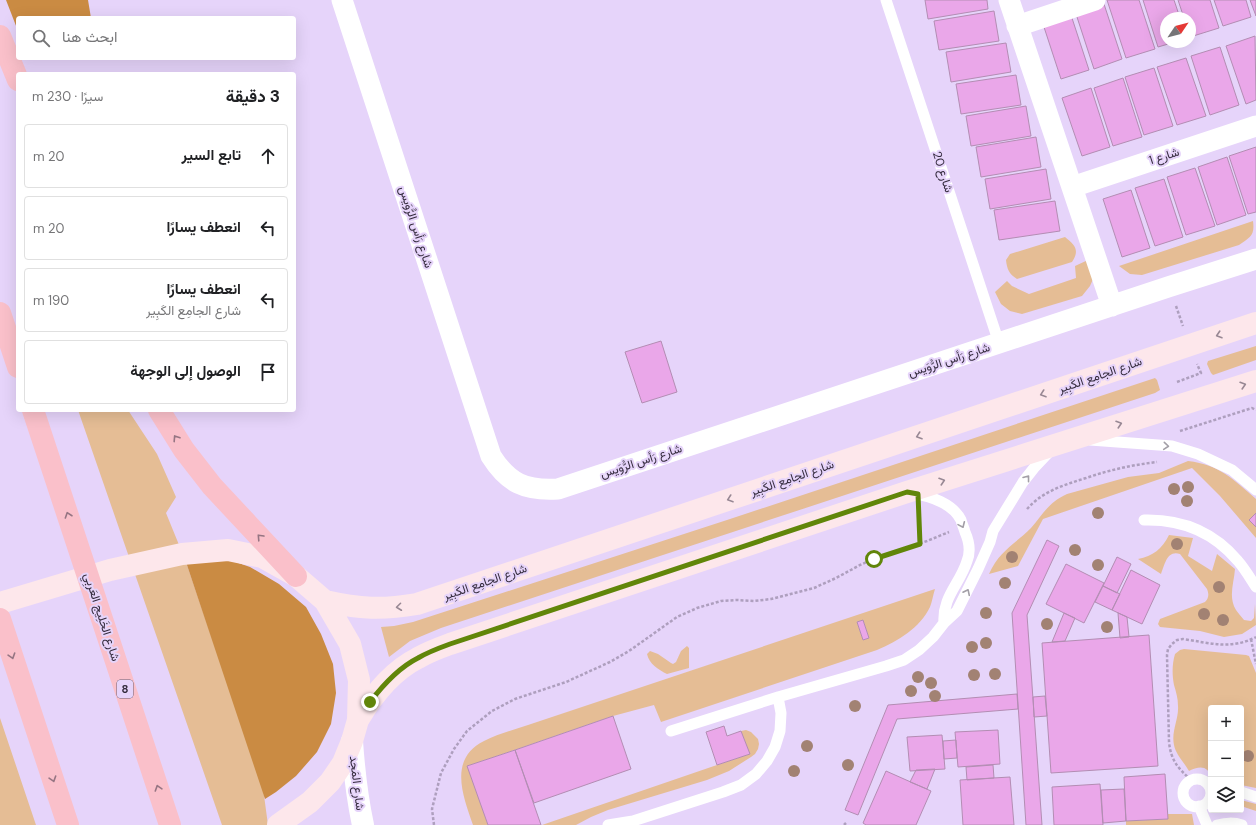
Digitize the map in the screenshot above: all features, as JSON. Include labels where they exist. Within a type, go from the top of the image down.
[{"type":"highway","points":[[0,36],[16,75]]},
{"type":"highway","points":[[0,313],[16,361]]},
{"type":"highway","name":"شارع الخَلِيج العَربِي","points":[[34,412],[170,825]]},
{"type":"highway","points":[[160,412],[184,450],[212,486],[296,576]]},
{"type":"highway","points":[[0,618],[68,825]]},
{"type":"main road","name":"شارع الجامِع الكَبِير","points":[[325,601],[349,607],[373,609],[417,604],[1256,323]]},
{"type":"main road","points":[[358,720],[379,690],[399,670],[417,658],[450,644],[913,493],[1065,441],[1256,381]]},
{"type":"main road","points":[[0,603],[110,570],[182,554],[228,550],[262,557],[296,576],[325,601],[350,644],[359,680],[358,720],[352,741],[342,763],[330,782],[310,802],[278,825]]},
{"type":"street","name":"شارع رَأس الرُّوَيس","points":[[342,0],[491,456],[499,468],[511,480],[526,487],[542,490],[558,489],[1256,259]]},
{"type":"street","points":[[1009,0],[1112,306]]},
{"type":"street","points":[[1018,26],[1095,0]]},
{"type":"street","name":"شارع 1","points":[[1072,186],[1256,126]]},
{"type":"street","name":"شارع المَجد","points":[[352,741],[355,777],[363,825]]},
{"type":"lane","name":"شارع 20","points":[[886,0],[999,343]]},
{"type":"lane","points":[[671,730],[886,666],[904,660],[919,650],[957,611],[990,542],[993,531],[1023,482],[1042,459],[1065,441],[1172,446],[1198,454],[1232,470],[1256,490]]},
{"type":"lane","points":[[913,493],[931,497],[952,510],[960,519],[969,540],[968,560],[945,604],[943,614],[944,623]]},
{"type":"lane","points":[[1144,520],[1165,520],[1187,525],[1215,539],[1228,550],[1256,587]]},
{"type":"lane","points":[[608,825],[630,823],[723,792],[741,785],[756,774],[767,761],[775,747],[780,731],[781,714],[778,697]]},
{"type":"lane","points":[[1208,785],[1202,780],[1192,780],[1187,783],[1183,793],[1184,799],[1193,806],[1204,805],[1208,801]]},
{"type":"lane","points":[[1244,793],[1256,797]]},
{"type":"lane","points":[[1199,806],[1207,825]]},
{"type":"lane","points":[[1217,825],[1227,823],[1242,825]]},
{"type":"path","points":[[1023,513],[1040,497],[1058,486],[1121,467],[1163,462],[1180,431],[1252,408],[1256,410]]},
{"type":"path","points":[[913,493],[920,544]]},
{"type":"path","points":[[434,825],[432,808],[441,773],[454,749],[467,731],[492,711],[515,699],[566,682],[610,662],[629,651],[677,617],[697,608],[721,601],[754,601],[771,599],[814,588],[874,559],[920,544],[962,525]]},
{"type":"path","points":[[1192,780],[1178,768],[1172,759],[1170,751],[1167,662],[1168,649],[1177,640],[1183,639],[1226,645],[1242,643],[1256,637]]},
{"type":"path","points":[[1251,640],[1256,664]]},
{"type":"shaded area","points":[[6,0],[88,0],[91,16],[16,16],[16,26]]},
{"type":"shaded area","points":[[1253,221],[1251,236],[1239,245],[1142,275],[1130,274],[1119,266]]},
{"type":"shaded area","points":[[1065,237],[1074,245],[1076,251],[1072,262],[1017,279],[1009,271],[1006,260],[1010,254]]},
{"type":"shaded area","points":[[1088,260],[1094,277],[1090,286],[1082,296],[1022,314],[1010,311],[1001,304],[995,292],[1007,281],[1012,286],[1029,294],[1076,278],[1075,266]]},
{"type":"shaded area","points":[[1256,346],[1256,360],[1213,375],[1211,373],[1207,364],[1208,361]]},
{"type":"shaded area","points":[[1155,378],[1160,390],[1155,393],[441,628],[410,641],[389,657],[381,627],[413,622]]},
{"type":"shaded area","points":[[79,412],[129,412],[157,454],[176,497],[166,513],[186,562],[263,788],[268,825],[222,825]]},
{"type":"shaded area","points":[[1188,461],[1209,466],[1218,470],[1233,479],[1256,499],[1256,513],[1249,520],[1256,527],[1256,538],[1220,496],[1192,468],[1043,519],[1018,566],[989,574],[1002,554],[1025,534],[1043,513],[1061,497],[1128,477],[1159,473]]},
{"type":"shaded area","points":[[1169,535],[1193,538],[1188,556],[1212,571],[1217,554],[1235,569],[1232,600],[1236,610],[1244,620],[1251,621],[1254,618],[1255,604],[1256,625],[1242,634],[1224,637],[1200,631],[1160,627],[1158,624],[1160,619],[1205,602],[1208,596],[1207,589],[1180,554],[1176,553],[1169,556],[1165,562],[1161,574],[1138,559],[1153,554],[1160,548]]},
{"type":"shaded area","points":[[224,558],[250,567],[279,584],[306,607],[321,634],[333,664],[336,693],[331,724],[317,752],[296,776],[265,799],[186,562]]},
{"type":"shaded area","points":[[935,589],[926,615],[908,633],[877,650],[661,722],[654,705],[613,716],[468,766],[488,825],[473,825],[465,802],[461,779],[462,768],[466,758],[473,749],[484,741],[500,734]],"holes":[[[863,620],[869,638],[863,640],[857,622]]]},
{"type":"shaded area","points":[[687,646],[689,648],[689,668],[667,674],[652,664],[648,658],[647,654],[650,651],[658,654],[673,664],[676,662],[681,651]]},
{"type":"shaded area","points":[[1184,649],[1249,656],[1256,673],[1256,788],[1244,786],[1244,705],[1208,705],[1208,771],[1203,768],[1196,768],[1189,771],[1176,752],[1173,740],[1178,703],[1173,681],[1173,666],[1175,654]]},
{"type":"shaded area","points":[[0,718],[36,825],[0,825]]},
{"type":"shaded area","points":[[746,730],[751,732],[758,739],[758,749],[755,754],[729,771],[707,780],[608,810],[576,825],[542,825],[749,754],[741,731]]},
{"type":"shaded area","points":[[1244,801],[1256,804],[1256,811],[1244,807]]},
{"type":"shaded area","points":[[1168,814],[1192,814],[1194,825],[1126,825],[1126,821],[1168,819]]},
{"type":"building","points":[[925,0],[987,0],[988,9],[928,19]]},
{"type":"building","points":[[1107,0],[1139,0],[1155,49],[1126,58]]},
{"type":"building","points":[[1143,0],[1174,0],[1178,12],[1160,12],[1160,46],[1158,47]]},
{"type":"building","points":[[1178,0],[1210,0],[1219,28],[1196,35],[1196,12],[1182,12]]},
{"type":"building","points":[[1214,0],[1246,0],[1251,17],[1223,26]]},
{"type":"building","points":[[1250,0],[1256,0],[1256,16]]},
{"type":"building","points":[[1103,1],[1122,59],[1094,69],[1075,11]]},
{"type":"building","points":[[994,11],[999,41],[939,50],[934,21]]},
{"type":"building","points":[[1070,12],[1089,70],[1061,79],[1042,21]]},
{"type":"building","points":[[1255,36],[1256,100],[1246,104],[1226,46]]},
{"type":"building","points":[[1006,43],[1011,72],[951,82],[946,52]]},
{"type":"building","points":[[1220,47],[1239,105],[1210,115],[1191,56]]},
{"type":"building","points":[[1186,58],[1206,116],[1177,125],[1157,67]]},
{"type":"building","points":[[1154,68],[1173,126],[1144,135],[1125,77]]},
{"type":"building","points":[[1016,75],[1021,105],[961,114],[956,84]]},
{"type":"building","points":[[1123,78],[1142,137],[1113,146],[1094,88]]},
{"type":"building","points":[[1091,88],[1110,147],[1082,156],[1062,98]]},
{"type":"building","points":[[1026,106],[1031,136],[971,146],[966,116]]},
{"type":"building","points":[[1036,137],[1041,167],[981,177],[976,147]]},
{"type":"building","points":[[1256,147],[1256,212],[1248,214],[1229,156]]},
{"type":"building","points":[[1227,157],[1246,215],[1217,225],[1198,167]]},
{"type":"building","points":[[1195,168],[1215,226],[1186,235],[1167,177]]},
{"type":"building","points":[[1046,169],[1051,199],[990,209],[985,179]]},
{"type":"building","points":[[1164,179],[1183,237],[1155,246],[1135,188]]},
{"type":"building","points":[[1131,190],[1150,248],[1122,257],[1103,199]]},
{"type":"building","points":[[1055,201],[1060,231],[999,240],[994,210]]},
{"type":"building","points":[[661,341],[677,392],[642,403],[625,352]]},
{"type":"building","points":[[1256,513],[1256,527],[1249,520]]},
{"type":"building","points":[[1047,540],[1059,546],[1027,615],[1042,825],[1026,825],[1012,613]]},
{"type":"building","points":[[1117,557],[1131,564],[1117,593],[1103,586]]},
{"type":"building","points":[[1066,564],[1104,583],[1084,623],[1046,604]]},
{"type":"building","points":[[1131,570],[1160,585],[1142,624],[1112,610]]},
{"type":"building","points":[[1103,586],[1120,594],[1112,610],[1095,602]]},
{"type":"building","points":[[1064,613],[1075,618],[1065,641],[1052,642]]},
{"type":"building","points":[[1118,613],[1127,617],[1129,637],[1120,638]]},
{"type":"building","points":[[863,620],[869,638],[863,640],[857,622]]},
{"type":"building","points":[[1149,635],[1158,766],[1051,773],[1042,643]]},
{"type":"building","points":[[1017,694],[1018,709],[897,719],[858,815],[845,810],[888,705]]},
{"type":"building","points":[[1045,696],[1047,716],[1034,717],[1033,697]]},
{"type":"building","points":[[613,716],[631,769],[534,803],[515,750]]},
{"type":"building","points":[[724,726],[727,736],[741,731],[750,754],[717,765],[706,732]]},
{"type":"building","points":[[998,730],[1000,764],[958,767],[955,732]]},
{"type":"building","points":[[942,735],[945,769],[910,771],[907,737]]},
{"type":"building","points":[[956,740],[957,758],[944,759],[943,741]]},
{"type":"building","points":[[515,750],[541,825],[488,825],[467,766]]},
{"type":"building","points":[[993,765],[994,778],[967,780],[966,767]]},
{"type":"building","points":[[935,769],[927,789],[910,782],[916,770]]},
{"type":"building","points":[[886,771],[931,791],[916,825],[866,825],[863,823]]},
{"type":"building","points":[[1165,774],[1168,819],[1126,821],[1124,777]]},
{"type":"building","points":[[1010,777],[1014,825],[963,825],[960,780]]},
{"type":"building","points":[[1100,784],[1103,825],[1054,825],[1052,787]]},
{"type":"building","points":[[1124,789],[1126,821],[1103,823],[1101,790]]},
{"type":"route","points":[[370,702],[383,685],[399,670],[417,658],[450,644],[907,492],[918,494],[920,544],[874,559]]}]
